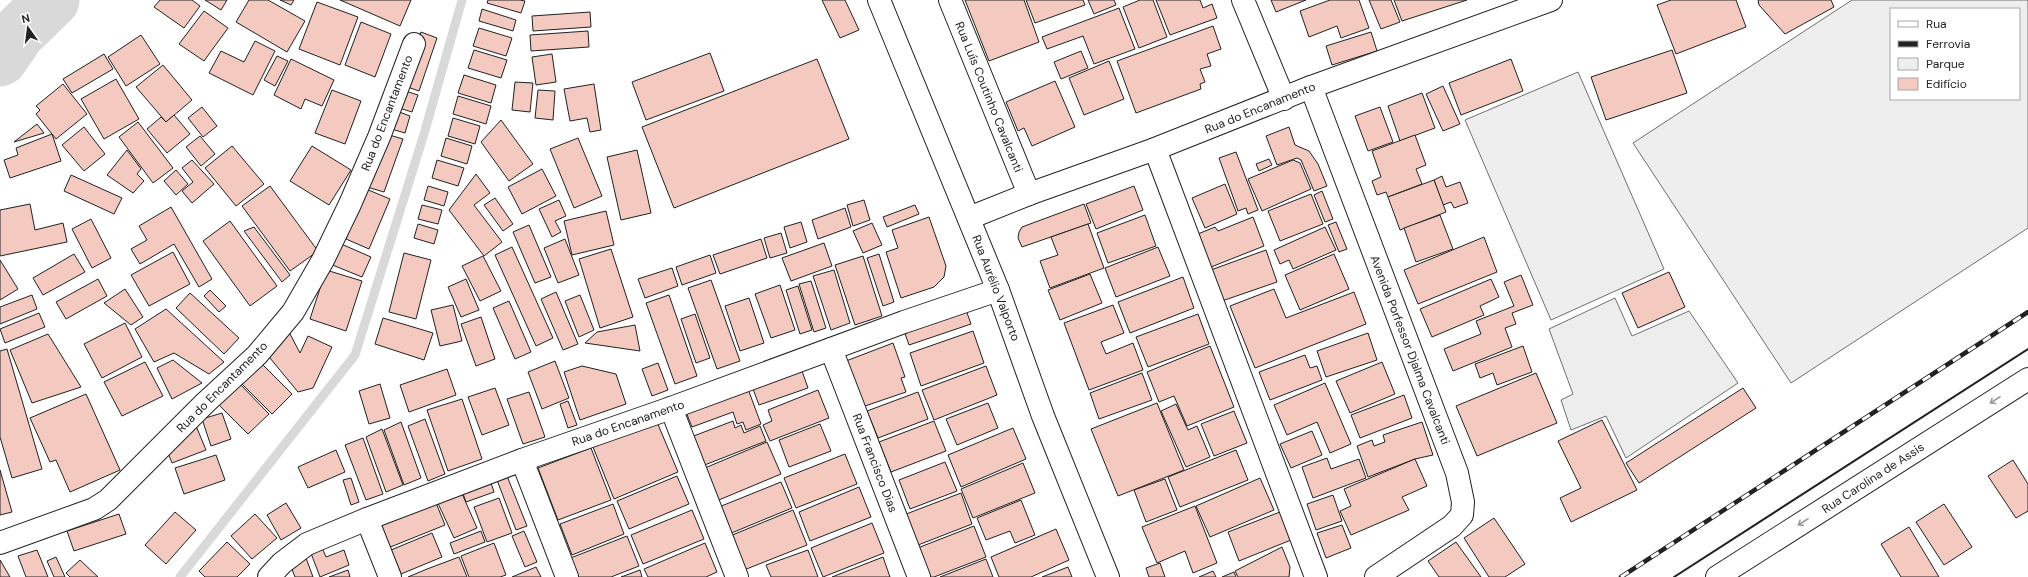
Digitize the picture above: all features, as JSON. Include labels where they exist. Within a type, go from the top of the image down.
[{"type":"street","name":"Rua Aurélio Valporto","points":[[879,0],[998,290],[1043,416],[1108,577]]},
{"type":"street","name":"Rua Luís Coutinho Cavalcanti","points":[[950,0],[1029,194]]},
{"type":"street","points":[[1243,0],[1284,99]]},
{"type":"street","name":"Rua do Encanamento","points":[[969,218],[1029,194],[1155,149],[1311,87],[1551,0]]},
{"type":"street","name":"Rua do Encantamento","points":[[0,543],[94,509],[108,500],[205,403],[257,355],[288,318],[323,260],[350,204],[379,137],[414,44]]},
{"type":"street","name":"Avenida Porfessor Djalma Cavalcanti","points":[[1311,87],[1457,473],[1463,502],[1462,515],[1452,526],[1376,577]]},
{"type":"street","points":[[1155,149],[1316,577]]},
{"type":"street","name":"Rua do Encanamento","points":[[269,577],[282,563],[307,544],[367,519],[522,460],[671,408],[831,348],[998,290]]},
{"type":"street","name":"Rua Francisco Dias","points":[[831,348],[919,577]]},
{"type":"street","name":"Rua Carolina de Assis","points":[[1717,577],[2028,379]]},
{"type":"street","points":[[671,408],[737,577]]},
{"type":"street","points":[[522,460],[567,577]]},
{"type":"street","points":[[367,519],[390,577]]},
{"type":"green space","points":[[1852,0],[2028,0],[2028,228],[1791,383],[1633,143]]},
{"type":"green space","points":[[1578,72],[1664,269],[1551,320],[1465,120]]},
{"type":"shaded area","points":[[1615,298],[1632,336],[1689,311],[1738,383],[1626,458],[1606,416],[1571,430],[1561,400],[1573,394],[1549,329]]},
{"type":"building","points":[[160,0],[192,0],[200,6],[184,28],[154,7]]},
{"type":"building","points":[[205,0],[227,0],[221,10]]},
{"type":"building","points":[[249,0],[268,0],[305,21],[287,52],[236,22]]},
{"type":"building","points":[[280,0],[294,0],[291,5]]},
{"type":"building","points":[[340,0],[411,0],[400,26]]},
{"type":"building","points":[[488,0],[525,1],[521,13],[487,3]]},
{"type":"building","points":[[822,0],[845,0],[859,30],[840,38]]},
{"type":"building","points":[[965,0],[1024,0],[1039,42],[989,61]]},
{"type":"building","points":[[1026,0],[1083,0],[1085,5],[1035,23]]},
{"type":"building","points":[[1088,0],[1114,0],[1116,5],[1094,14]]},
{"type":"building","points":[[1140,0],[1153,0],[1167,37],[1139,48],[1123,7]]},
{"type":"building","points":[[1156,0],[1200,0],[1203,8],[1212,4],[1217,18],[1170,35]]},
{"type":"building","points":[[1271,0],[1306,0],[1276,12]]},
{"type":"building","points":[[1330,0],[1359,0],[1369,28],[1341,38],[1337,26],[1309,37],[1300,11]]},
{"type":"building","points":[[1369,0],[1391,0],[1400,22],[1381,29]]},
{"type":"building","points":[[1394,0],[1467,0],[1402,21]]},
{"type":"building","points":[[1671,0],[1736,0],[1746,27],[1676,54],[1657,5]]},
{"type":"building","points":[[1758,0],[1831,0],[1834,7],[1785,34],[1759,5]]},
{"type":"building","points":[[317,2],[358,17],[340,65],[299,49]]},
{"type":"building","points":[[1119,8],[1135,49],[1094,64],[1083,36],[1047,49],[1042,37]]},
{"type":"building","points":[[482,9],[516,20],[513,31],[479,21]]},
{"type":"building","points":[[204,11],[228,28],[204,61],[179,44]]},
{"type":"building","points":[[590,12],[591,27],[533,31],[532,16]]},
{"type":"building","points":[[361,22],[391,34],[375,77],[345,65]]},
{"type":"building","points":[[1213,26],[1221,49],[1207,54],[1211,66],[1200,69],[1205,82],[1200,84],[1201,89],[1136,113],[1117,61]]},
{"type":"building","points":[[479,28],[512,38],[506,56],[473,46]]},
{"type":"building","points":[[588,31],[589,47],[531,51],[530,35]]},
{"type":"building","points":[[421,32],[437,38],[419,91],[402,85]]},
{"type":"building","points":[[1371,32],[1377,51],[1332,65],[1326,46]]},
{"type":"building","points":[[141,35],[160,64],[126,86],[108,57]]},
{"type":"building","points":[[255,41],[275,51],[253,95],[209,73],[221,51],[244,62]]},
{"type":"building","points":[[474,50],[507,60],[501,78],[468,68]]},
{"type":"building","points":[[1672,50],[1687,93],[1606,120],[1591,77]]},
{"type":"building","points":[[1081,51],[1088,68],[1061,79],[1054,62]]},
{"type":"building","points":[[710,53],[724,91],[646,120],[632,82]]},
{"type":"building","points":[[104,54],[113,69],[72,93],[63,79]]},
{"type":"building","points":[[552,54],[556,82],[536,85],[532,57]]},
{"type":"building","points":[[277,56],[288,61],[275,86],[264,80]]},
{"type":"building","points":[[291,59],[334,80],[322,106],[305,99],[301,109],[274,95]]},
{"type":"building","points":[[817,59],[849,139],[674,208],[642,127]]},
{"type":"building","points":[[1511,59],[1523,91],[1461,115],[1449,83]]},
{"type":"building","points":[[1109,61],[1124,99],[1084,115],[1069,78]]},
{"type":"building","points":[[163,65],[192,100],[166,122],[136,87]]},
{"type":"building","points":[[464,75],[496,85],[491,103],[458,93]]},
{"type":"building","points":[[116,79],[139,119],[104,139],[81,99]]},
{"type":"building","points":[[1055,81],[1075,127],[1032,146],[1024,128],[1018,131],[1006,102]]},
{"type":"building","points":[[515,82],[533,83],[530,112],[512,110]]},
{"type":"building","points":[[63,84],[87,114],[56,139],[36,114],[40,110],[36,106]]},
{"type":"building","points":[[594,84],[601,130],[590,132],[587,118],[570,121],[564,89]]},
{"type":"building","points":[[1443,86],[1460,124],[1443,131],[1426,94]]},
{"type":"building","points":[[332,90],[361,101],[345,144],[315,133]]},
{"type":"building","points":[[402,90],[418,95],[412,112],[396,107]]},
{"type":"building","points":[[538,90],[555,91],[553,120],[535,118]]},
{"type":"building","points":[[1422,93],[1435,128],[1400,141],[1388,106]]},
{"type":"building","points":[[458,96],[491,106],[486,124],[453,114]]},
{"type":"building","points":[[202,107],[217,126],[203,137],[188,118]]},
{"type":"building","points":[[1380,107],[1393,142],[1368,151],[1355,116]]},
{"type":"building","points":[[394,110],[410,116],[405,133],[388,128]]},
{"type":"building","points":[[174,115],[190,134],[167,153],[147,129],[161,117],[166,122]]},
{"type":"building","points":[[453,118],[480,126],[475,144],[448,136]]},
{"type":"building","points":[[501,120],[533,164],[509,181],[481,142]]},
{"type":"building","points":[[138,122],[173,168],[153,183],[119,137]]},
{"type":"building","points":[[37,124],[44,133],[14,142]]},
{"type":"building","points":[[84,127],[105,154],[84,171],[62,145]]},
{"type":"building","points":[[1289,127],[1295,145],[1309,151],[1318,164],[1327,186],[1314,191],[1301,160],[1297,158],[1277,165],[1266,136]]},
{"type":"building","points":[[52,134],[61,161],[10,178],[4,160],[18,155],[16,148]]},
{"type":"building","points":[[386,134],[403,139],[384,192],[367,187]]},
{"type":"building","points":[[1415,135],[1426,165],[1416,169],[1422,184],[1388,197],[1386,192],[1377,195],[1372,181],[1381,177],[1372,151]]},
{"type":"building","points":[[200,136],[215,154],[201,166],[186,147]]},
{"type":"building","points":[[446,138],[472,146],[467,164],[441,156]]},
{"type":"building","points":[[578,138],[602,196],[574,208],[550,149]]},
{"type":"building","points":[[232,146],[264,184],[236,206],[205,168]]},
{"type":"building","points":[[312,146],[351,170],[329,205],[290,181]]},
{"type":"building","points":[[127,150],[141,169],[137,174],[144,181],[133,193],[107,175]]},
{"type":"building","points":[[637,150],[651,213],[621,220],[607,157]]},
{"type":"building","points":[[1236,152],[1258,210],[1248,214],[1246,208],[1238,211],[1219,158]]},
{"type":"building","points":[[1269,159],[1272,165],[1259,171],[1256,164]]},
{"type":"building","points":[[192,160],[214,184],[192,203],[182,191],[193,182],[182,168]]},
{"type":"building","points":[[437,160],[464,168],[458,186],[432,178]]},
{"type":"building","points":[[1293,160],[1300,163],[1311,189],[1262,211],[1248,179]]},
{"type":"building","points":[[542,169],[556,196],[522,214],[508,187]]},
{"type":"building","points":[[176,170],[188,184],[176,195],[164,181]]},
{"type":"building","points":[[476,174],[490,193],[474,205],[502,242],[484,256],[449,210]]},
{"type":"building","points":[[71,175],[122,198],[114,214],[64,191]]},
{"type":"building","points":[[1442,176],[1446,187],[1460,182],[1468,203],[1454,208],[1451,202],[1443,205],[1434,180]]},
{"type":"building","points":[[1434,180],[1446,212],[1400,230],[1388,197]]},
{"type":"building","points":[[1225,184],[1237,214],[1205,228],[1192,198]]},
{"type":"building","points":[[270,186],[318,251],[290,271],[242,206]]},
{"type":"building","points":[[428,186],[448,192],[444,206],[424,200]]},
{"type":"building","points":[[1134,186],[1143,210],[1096,229],[1086,204]]},
{"type":"building","points":[[366,189],[390,199],[369,249],[346,239]]},
{"type":"building","points":[[1322,191],[1333,219],[1325,222],[1314,195]]},
{"type":"building","points":[[1311,194],[1323,224],[1280,241],[1268,211]]},
{"type":"building","points":[[495,198],[513,224],[503,231],[484,205]]},
{"type":"building","points":[[559,200],[566,216],[555,221],[561,232],[552,237],[539,209]]},
{"type":"building","points":[[864,200],[870,220],[853,226],[847,205]]},
{"type":"building","points":[[30,204],[35,230],[63,223],[67,242],[0,256],[0,210]]},
{"type":"building","points":[[1084,204],[1091,223],[1022,247],[1018,238],[1022,227]]},
{"type":"building","points":[[422,205],[442,210],[438,224],[418,219]]},
{"type":"building","points":[[915,205],[919,214],[887,227],[883,217]]},
{"type":"building","points":[[171,207],[212,279],[199,287],[174,244],[140,264],[131,249],[147,240],[139,226]]},
{"type":"building","points":[[845,208],[851,227],[818,239],[812,220]]},
{"type":"building","points":[[606,211],[614,245],[572,255],[564,221]]},
{"type":"building","points":[[1145,215],[1156,246],[1108,263],[1097,233]]},
{"type":"building","points":[[1440,215],[1453,249],[1416,262],[1404,228]]},
{"type":"building","points":[[929,217],[946,266],[944,277],[934,287],[901,298],[886,252],[898,248],[892,230]]},
{"type":"building","points":[[1253,217],[1264,246],[1206,269],[1193,236],[1215,227],[1218,231]]},
{"type":"building","points":[[91,219],[111,258],[92,268],[72,229]]},
{"type":"building","points":[[230,221],[277,286],[250,306],[203,241]]},
{"type":"building","points":[[801,222],[807,242],[790,248],[784,227]]},
{"type":"building","points":[[1336,222],[1347,249],[1339,252],[1328,225]]},
{"type":"building","points":[[872,223],[882,245],[863,253],[853,231]]},
{"type":"building","points":[[418,224],[438,230],[434,244],[414,238]]},
{"type":"building","points":[[1088,224],[1104,268],[1050,288],[1040,261],[1058,255],[1051,237]]},
{"type":"building","points":[[529,225],[551,277],[535,283],[513,232]]},
{"type":"building","points":[[254,227],[290,275],[282,282],[244,231]]},
{"type":"building","points":[[1325,227],[1336,250],[1293,269],[1289,260],[1280,264],[1274,250]]},
{"type":"building","points":[[781,233],[787,253],[770,258],[764,238]]},
{"type":"building","points":[[1484,237],[1497,272],[1418,304],[1404,270]]},
{"type":"building","points":[[565,239],[579,275],[558,283],[544,248]]},
{"type":"building","points":[[761,239],[767,258],[720,274],[713,255]]},
{"type":"building","points":[[339,243],[371,257],[362,277],[330,264]]},
{"type":"building","points":[[824,243],[832,266],[791,281],[782,258]]},
{"type":"building","points":[[512,247],[553,338],[536,346],[495,255]]},
{"type":"building","points":[[1158,247],[1170,276],[1116,297],[1105,268]]},
{"type":"building","points":[[611,249],[633,317],[600,328],[579,259]]},
{"type":"building","points":[[1266,250],[1277,282],[1219,302],[1208,271]]},
{"type":"building","points":[[173,252],[190,284],[149,306],[131,275]]},
{"type":"building","points":[[404,253],[431,260],[416,319],[389,312]]},
{"type":"building","points":[[74,254],[85,272],[43,295],[33,278]]},
{"type":"building","points":[[879,254],[894,302],[883,306],[867,258]]},
{"type":"building","points":[[1334,254],[1349,289],[1300,310],[1285,275]]},
{"type":"building","points":[[710,255],[716,273],[682,285],[676,267]]},
{"type":"building","points":[[483,256],[501,291],[480,301],[462,266]]},
{"type":"building","points":[[863,256],[882,316],[855,325],[835,265]]},
{"type":"building","points":[[0,260],[18,289],[0,300]]},
{"type":"building","points":[[672,268],[678,286],[645,298],[638,279]]},
{"type":"building","points":[[326,270],[362,281],[346,331],[310,319]]},
{"type":"building","points":[[834,270],[850,323],[831,330],[813,276]]},
{"type":"building","points":[[1669,272],[1685,307],[1638,328],[1622,293]]},
{"type":"building","points":[[1090,274],[1102,303],[1060,320],[1048,290]]},
{"type":"building","points":[[1521,275],[1533,305],[1512,313],[1516,324],[1505,328],[1512,347],[1453,371],[1444,349],[1481,334],[1476,321],[1514,306],[1504,282]]},
{"type":"building","points":[[1183,277],[1194,308],[1130,333],[1118,302]]},
{"type":"building","points":[[98,279],[107,296],[66,319],[56,302]]},
{"type":"building","points":[[466,279],[479,310],[461,317],[448,287]]},
{"type":"building","points":[[1491,279],[1499,297],[1480,306],[1484,315],[1432,337],[1420,309]]},
{"type":"building","points":[[711,280],[740,361],[717,369],[688,288]]},
{"type":"building","points":[[811,281],[826,328],[814,332],[799,284]]},
{"type":"building","points":[[780,285],[795,330],[771,338],[755,294]]},
{"type":"building","points":[[798,286],[812,330],[800,334],[786,290]]},
{"type":"building","points":[[125,289],[143,317],[131,325],[104,303]]},
{"type":"building","points":[[1274,289],[1286,318],[1354,292],[1366,324],[1255,368],[1230,306]]},
{"type":"building","points":[[210,290],[226,306],[219,312],[204,296]]},
{"type":"building","points":[[556,292],[578,344],[563,350],[541,299]]},
{"type":"building","points":[[190,293],[239,338],[224,354],[176,308]]},
{"type":"building","points":[[32,295],[37,309],[0,324],[0,307]]},
{"type":"building","points":[[580,295],[594,330],[579,337],[565,301]]},
{"type":"building","points":[[669,295],[697,376],[675,384],[646,303]]},
{"type":"building","points":[[749,298],[764,343],[740,351],[725,306]]},
{"type":"building","points":[[509,301],[531,352],[515,359],[493,308]]},
{"type":"building","points":[[453,305],[462,341],[440,346],[431,310]]},
{"type":"building","points":[[1113,305],[1124,333],[1101,342],[1106,354],[1133,343],[1143,370],[1089,390],[1064,323]]},
{"type":"building","points":[[965,307],[971,324],[909,345],[903,328]]},
{"type":"building","points":[[166,309],[224,362],[209,374],[174,353],[154,362],[135,329]]},
{"type":"building","points":[[39,313],[45,327],[5,343],[0,329]]},
{"type":"building","points":[[695,314],[710,358],[696,363],[681,319]]},
{"type":"building","points":[[1198,314],[1209,344],[1148,367],[1136,337]]},
{"type":"building","points":[[481,317],[495,359],[476,366],[461,324]]},
{"type":"building","points":[[383,318],[433,333],[424,360],[375,344]]},
{"type":"building","points":[[125,323],[142,357],[102,378],[84,344]]},
{"type":"building","points":[[635,325],[640,351],[585,343],[597,332]]},
{"type":"building","points":[[973,331],[984,363],[921,386],[910,353]]},
{"type":"building","points":[[289,332],[300,353],[308,336],[332,347],[313,388],[298,392],[265,352]]},
{"type":"building","points":[[1368,333],[1377,360],[1326,377],[1317,351]]},
{"type":"building","points":[[48,334],[81,387],[32,403],[10,350]]},
{"type":"building","points":[[893,343],[905,377],[901,378],[906,392],[862,407],[846,361]]},
{"type":"building","points":[[1210,346],[1234,407],[1187,426],[1174,396],[1159,402],[1147,372]]},
{"type":"building","points":[[1523,346],[1532,372],[1497,385],[1493,373],[1480,378],[1475,364]]},
{"type":"building","points":[[7,349],[42,469],[12,478],[0,437],[0,351]]},
{"type":"building","points":[[1305,355],[1310,368],[1317,366],[1322,380],[1270,400],[1259,372]]},
{"type":"building","points":[[173,360],[202,383],[172,399],[157,368]]},
{"type":"building","points":[[555,361],[569,398],[542,409],[528,372]]},
{"type":"building","points":[[145,362],[163,396],[122,416],[104,382]]},
{"type":"building","points":[[260,362],[292,394],[272,414],[240,382]]},
{"type":"building","points":[[1382,362],[1395,394],[1350,413],[1336,381]]},
{"type":"building","points":[[658,363],[668,390],[652,396],[642,369]]},
{"type":"building","points":[[582,366],[616,374],[626,404],[580,420],[564,372]]},
{"type":"building","points":[[986,366],[997,395],[934,420],[922,390]]},
{"type":"building","points":[[447,369],[456,395],[409,412],[400,385]]},
{"type":"building","points":[[802,371],[808,388],[759,405],[753,389]]},
{"type":"building","points":[[1142,373],[1152,400],[1099,419],[1090,393]]},
{"type":"building","points":[[1536,373],[1557,423],[1477,456],[1456,406]]},
{"type":"building","points":[[237,381],[269,414],[248,434],[216,402]]},
{"type":"building","points":[[1325,383],[1351,444],[1330,453],[1317,422],[1287,435],[1274,405]]},
{"type":"building","points":[[380,384],[390,418],[369,424],[359,391]]},
{"type":"building","points":[[495,388],[509,425],[482,435],[468,397]]},
{"type":"building","points":[[1743,388],[1756,408],[1639,483],[1626,463]]},
{"type":"building","points":[[748,389],[761,424],[746,430],[743,422],[737,424],[733,412],[692,427],[686,412]]},
{"type":"building","points":[[818,390],[829,418],[770,441],[763,425],[772,421],[768,410]]},
{"type":"building","points":[[529,392],[545,437],[523,444],[507,399]]},
{"type":"building","points":[[918,392],[928,419],[878,438],[867,411]]},
{"type":"building","points":[[86,394],[120,470],[70,492],[56,460],[50,462],[30,418]]},
{"type":"building","points":[[1404,395],[1412,418],[1360,438],[1351,415]]},
{"type":"building","points":[[462,399],[482,459],[448,471],[427,410]]},
{"type":"building","points":[[568,401],[577,425],[568,428],[560,404]]},
{"type":"building","points":[[988,403],[998,428],[957,445],[946,419]]},
{"type":"building","points":[[1157,403],[1184,470],[1118,496],[1091,429]]},
{"type":"building","points":[[1176,404],[1188,430],[1197,426],[1210,457],[1186,467],[1161,411]]},
{"type":"building","points":[[1234,411],[1247,443],[1214,456],[1201,424]]},
{"type":"building","points":[[222,413],[231,439],[211,446],[202,419]]},
{"type":"building","points":[[425,419],[445,474],[428,481],[408,426]]},
{"type":"building","points":[[1602,420],[1637,490],[1571,522],[1560,498],[1581,488],[1558,441]]},
{"type":"building","points":[[194,421],[206,450],[172,463],[166,448]]},
{"type":"building","points":[[733,421],[735,428],[741,425],[744,433],[760,426],[766,441],[702,466],[691,437]]},
{"type":"building","points":[[934,421],[946,451],[891,472],[879,442]]},
{"type":"building","points":[[401,422],[421,478],[404,485],[384,430]]},
{"type":"building","points":[[657,422],[678,472],[614,499],[593,447]]},
{"type":"building","points":[[1422,422],[1433,455],[1415,459],[1368,477],[1357,446],[1372,440],[1374,446],[1385,442],[1383,435]]},
{"type":"building","points":[[820,424],[831,451],[789,467],[779,440]]},
{"type":"building","points":[[1013,428],[1026,459],[961,487],[948,455]]},
{"type":"building","points":[[382,429],[403,485],[386,492],[366,437]]},
{"type":"building","points":[[1312,431],[1322,455],[1291,468],[1280,444]]},
{"type":"building","points":[[363,438],[383,494],[366,500],[345,445]]},
{"type":"building","points":[[767,442],[781,474],[714,502],[700,470]]},
{"type":"building","points":[[591,448],[611,500],[558,520],[538,468]]},
{"type":"building","points":[[336,450],[345,472],[308,488],[298,467]]},
{"type":"building","points":[[1236,450],[1248,480],[1180,507],[1168,477]]},
{"type":"building","points":[[845,454],[857,484],[796,508],[784,478]]},
{"type":"building","points":[[216,455],[225,480],[184,494],[175,468]]},
{"type":"building","points":[[1327,458],[1331,469],[1359,459],[1366,478],[1313,498],[1302,467]]},
{"type":"building","points":[[1415,459],[1427,486],[1402,497],[1409,510],[1351,535],[1340,511],[1351,506],[1344,489]]},
{"type":"building","points":[[2013,460],[2028,484],[2028,511],[2016,518],[1988,476]]},
{"type":"building","points":[[945,462],[957,491],[910,509],[899,480]]},
{"type":"building","points":[[1023,463],[1035,493],[973,518],[961,489]]},
{"type":"building","points":[[0,470],[12,512],[0,515]]},
{"type":"building","points":[[507,476],[527,526],[516,530],[497,480]]},
{"type":"building","points":[[677,476],[689,504],[629,529],[617,501]]},
{"type":"building","points":[[489,477],[494,492],[466,502],[461,488]]},
{"type":"building","points":[[351,478],[359,502],[351,505],[343,480]]},
{"type":"building","points":[[1260,478],[1274,510],[1210,537],[1196,506]]},
{"type":"building","points":[[1165,479],[1177,510],[1146,522],[1134,490]]},
{"type":"building","points":[[781,482],[792,508],[729,534],[719,507]]},
{"type":"building","points":[[859,487],[871,517],[810,541],[799,512]]},
{"type":"building","points":[[460,489],[477,528],[454,538],[436,499]]},
{"type":"building","points":[[961,493],[972,524],[913,547],[901,516]]},
{"type":"building","points":[[1333,495],[1342,521],[1316,530],[1307,504]]},
{"type":"building","points":[[434,498],[445,525],[388,548],[378,521]]},
{"type":"building","points":[[499,498],[512,533],[487,542],[474,507]]},
{"type":"building","points":[[1021,500],[1035,535],[1015,543],[1010,531],[986,540],[977,518]]},
{"type":"building","points":[[286,503],[301,528],[281,540],[267,515]]},
{"type":"building","points":[[613,504],[624,534],[572,555],[560,524]]},
{"type":"building","points":[[1944,504],[1972,547],[1944,565],[1916,522]]},
{"type":"building","points":[[1195,506],[1217,563],[1193,573],[1185,551],[1157,563],[1142,527]]},
{"type":"building","points":[[692,510],[704,539],[643,564],[631,535]]},
{"type":"building","points":[[793,510],[807,545],[744,570],[730,536]]},
{"type":"building","points":[[175,512],[196,530],[166,564],[145,545]]},
{"type":"building","points":[[1280,512],[1291,540],[1239,561],[1228,532]]},
{"type":"building","points":[[119,514],[126,534],[74,551],[67,531]]},
{"type":"building","points":[[255,514],[277,538],[252,559],[231,536]]},
{"type":"building","points":[[1494,518],[1525,564],[1505,577],[1489,577],[1464,538]]},
{"type":"building","points":[[872,523],[884,553],[823,577],[811,548]]},
{"type":"building","points":[[1342,525],[1351,548],[1326,558],[1317,533]]},
{"type":"building","points":[[974,526],[986,557],[934,577],[926,577],[915,549]]},
{"type":"building","points":[[1909,527],[1939,577],[1901,577],[1881,544]]},
{"type":"building","points":[[1056,529],[1069,560],[1031,577],[999,577],[991,557]]},
{"type":"building","points":[[481,531],[485,542],[454,554],[450,543]]},
{"type":"building","points":[[524,531],[537,562],[525,567],[512,536]]},
{"type":"building","points":[[432,533],[442,557],[401,574],[391,550]]},
{"type":"building","points":[[627,536],[639,566],[611,577],[576,577],[568,559]]},
{"type":"building","points":[[227,542],[250,564],[237,577],[205,577],[199,571]]},
{"type":"building","points":[[1456,542],[1481,577],[1439,577],[1428,561]]},
{"type":"building","points":[[320,543],[326,557],[344,550],[349,565],[320,577],[309,548]]},
{"type":"building","points":[[494,543],[506,575],[500,577],[469,577],[461,556]]},
{"type":"building","points":[[705,543],[717,572],[706,577],[648,577],[644,569]]},
{"type":"building","points":[[1282,547],[1290,567],[1289,577],[1238,577],[1235,571]]},
{"type":"building","points":[[37,550],[48,577],[26,577],[18,556]]},
{"type":"building","points":[[808,550],[818,577],[771,577],[766,565]]},
{"type":"building","points":[[56,557],[65,577],[54,577],[47,561]]},
{"type":"building","points":[[459,557],[467,577],[408,577],[427,569]]},
{"type":"building","points":[[883,557],[890,577],[832,577]]},
{"type":"building","points":[[306,558],[313,577],[295,577],[290,564]]},
{"type":"building","points":[[986,559],[993,577],[940,577]]},
{"type":"building","points":[[0,560],[10,577],[0,577]]},
{"type":"building","points":[[80,560],[98,577],[70,577],[66,573]]},
{"type":"building","points":[[1160,563],[1165,577],[1149,577],[1146,568]]},
{"type":"building","points":[[536,567],[541,577],[512,577]]},
{"type":"building","points":[[1068,567],[1072,577],[1042,577]]},
{"type":"building","points":[[348,570],[350,577],[329,577]]},
{"type":"building","points":[[640,570],[642,577],[621,577]]},
{"type":"building","points":[[1213,571],[1216,577],[1199,577]]},
{"type":"building","points":[[1234,572],[1236,577],[1222,577]]},
{"type":"waterway","points":[[0,59],[18,33],[52,0]]},
{"type":"waterway","points":[[180,577],[355,355],[424,134],[462,0]]},
{"type":"railway","points":[[1621,577],[2028,312]]},
{"type":"wall","points":[[1674,577],[2028,349]]}]
